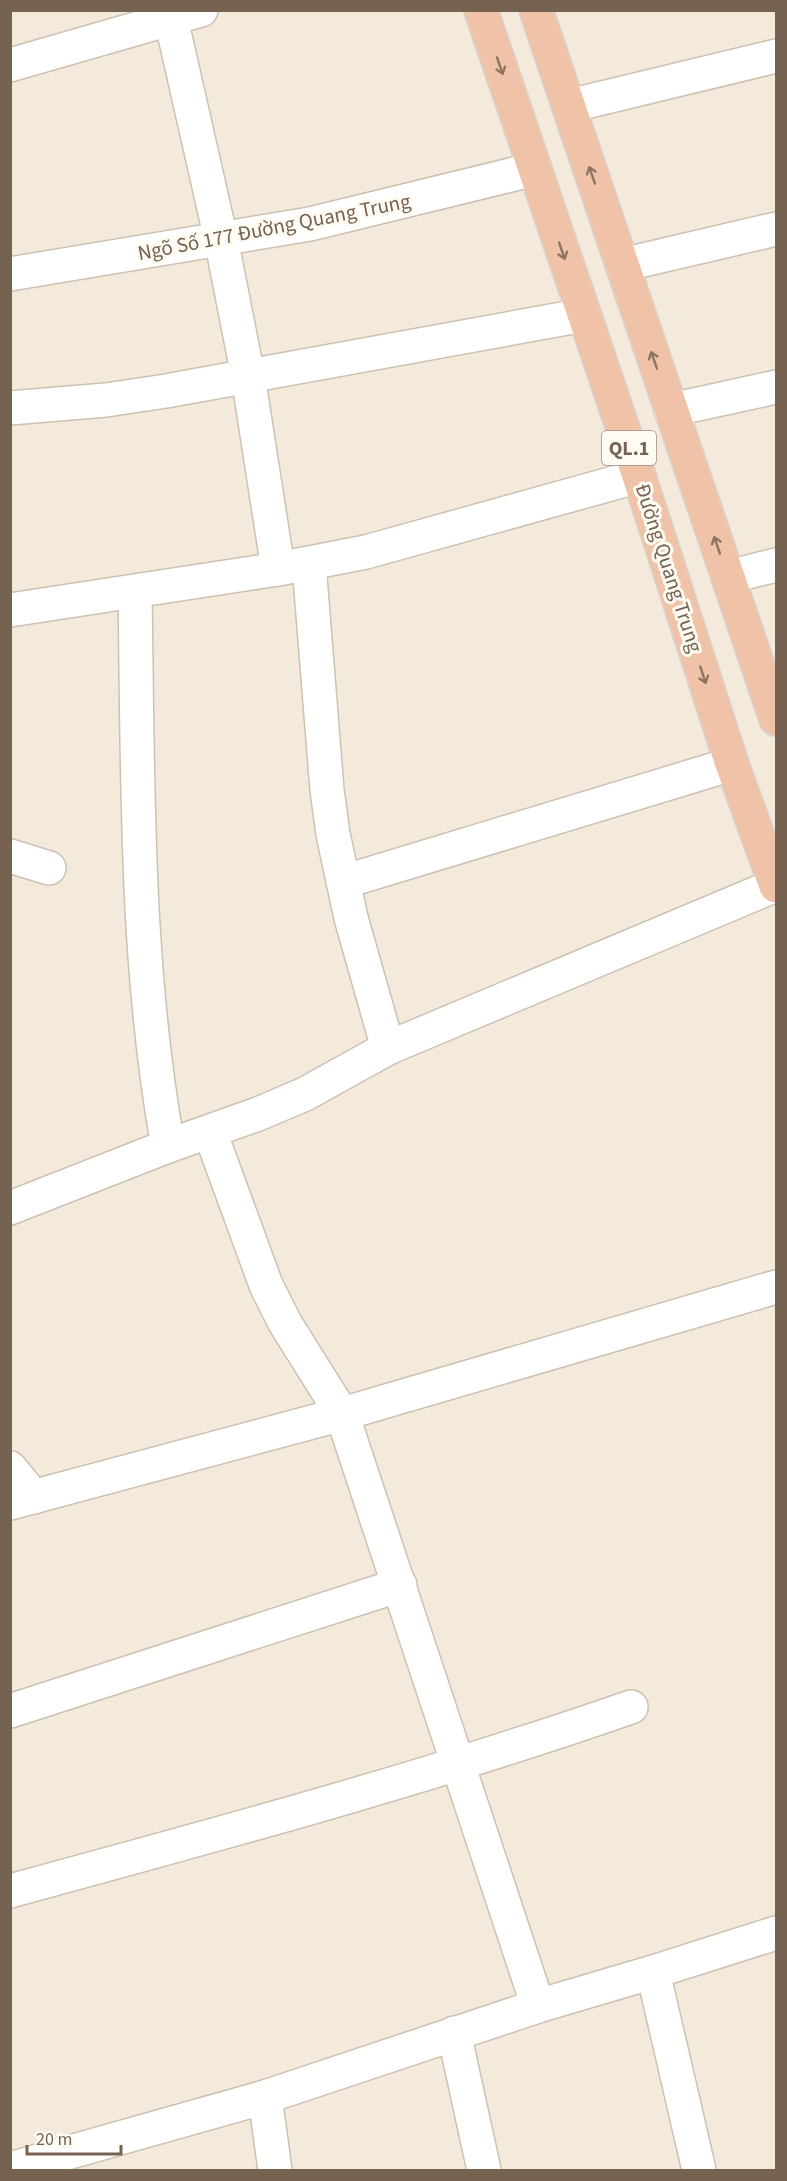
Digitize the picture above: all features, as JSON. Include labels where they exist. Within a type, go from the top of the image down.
[{"type":"highway","name":"Đường Quang Trung","points":[[481,10],[620,418],[732,764],[776,885]]},
{"type":"highway","name":"QL.1","points":[[536,10],[777,719]]},
{"type":"highway","points":[[585,315],[635,302]]},
{"type":"highway","points":[[620,418],[671,410]]},
{"type":"street","points":[[10,65],[181,14],[248,376],[294,566],[333,834],[351,918],[388,1048]]},
{"type":"street","points":[[568,106],[777,56]]},
{"type":"street","name":"Ngõ Số 177 Đường Quang Trung","points":[[10,274],[310,224],[535,169]]},
{"type":"street","points":[[622,265],[777,229]]},
{"type":"street","points":[[10,408],[106,400],[585,315]]},
{"type":"street","points":[[671,410],[777,387]]},
{"type":"street","points":[[10,610],[294,566],[389,546],[639,476]]},
{"type":"street","points":[[728,577],[777,565]]},
{"type":"street","points":[[135,592],[144,950],[158,1087],[168,1146]]},
{"type":"street","points":[[343,882],[732,764]]},
{"type":"street","points":[[10,856],[49,868]]},
{"type":"street","points":[[10,1209],[304,1094],[388,1048],[776,885]]},
{"type":"street","points":[[210,1132],[266,1285],[285,1323],[342,1414],[538,2006]]},
{"type":"street","points":[[10,1467],[22,1500],[342,1414],[777,1287]]},
{"type":"street","points":[[10,1711],[400,1585]]},
{"type":"street","points":[[10,1891],[305,1811],[459,1765],[631,1707]]},
{"type":"street","points":[[10,2169],[266,2097],[538,2006],[777,1933]]},
{"type":"street","points":[[653,1972],[699,2170]]},
{"type":"street","points":[[454,2033],[484,2170]]},
{"type":"street","points":[[266,2097],[275,2170]]},
{"type":"shaded area","points":[[11,11],[776,11],[776,2170],[11,2170]]}]
